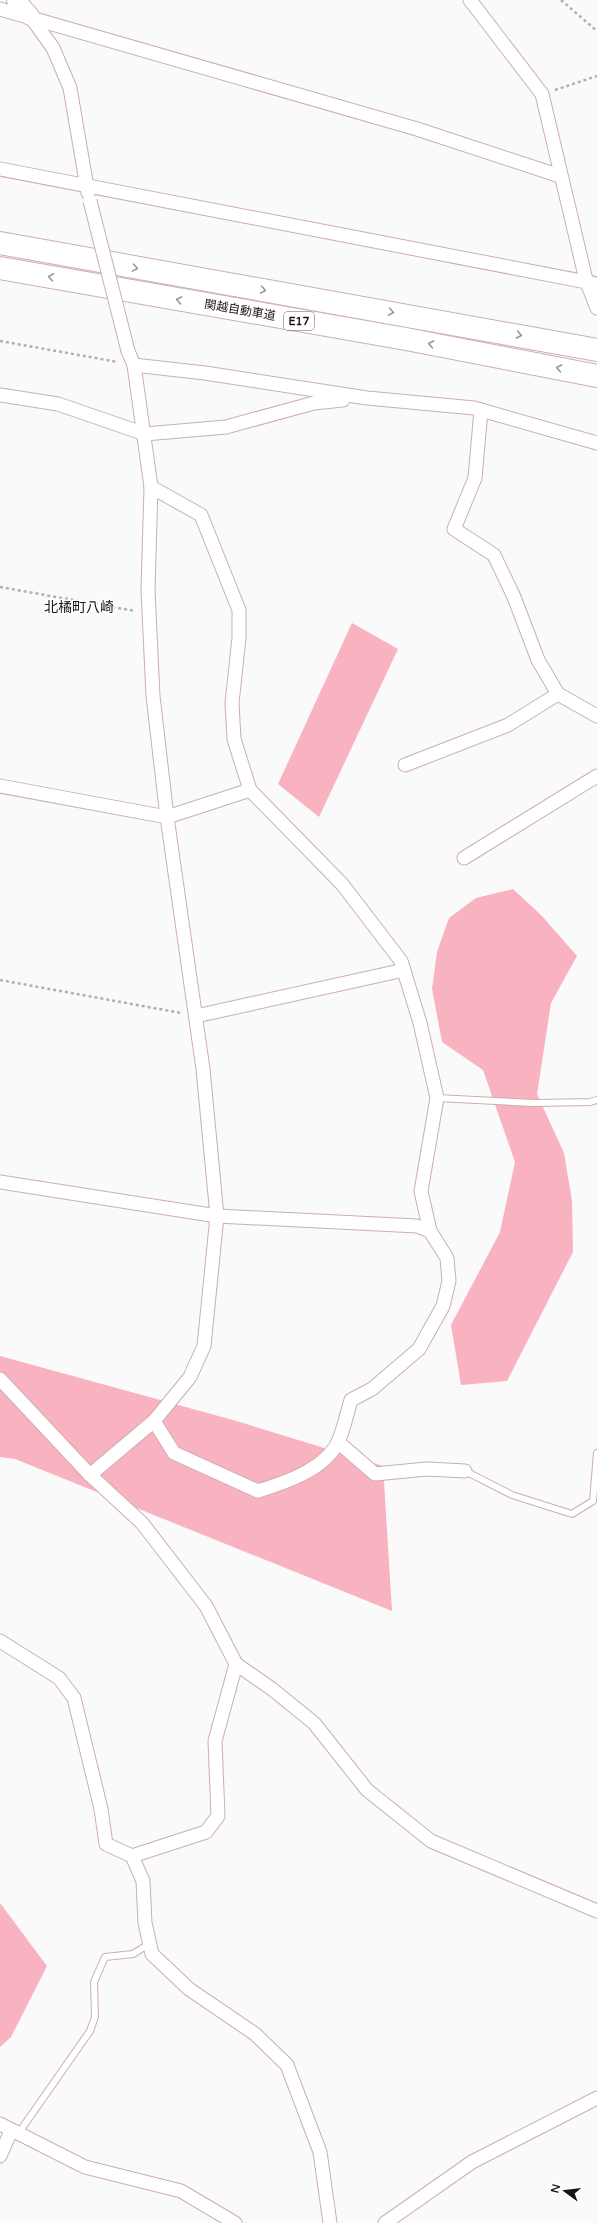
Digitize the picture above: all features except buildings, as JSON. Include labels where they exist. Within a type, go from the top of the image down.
[{"type":"highway","name":"関越自動車道","points":[[0,242],[597,350]]},
{"type":"highway","name":"関越自動車道","points":[[0,268],[406,339],[597,376]]},
{"type":"street","points":[[16,0],[30,16],[53,48],[70,88],[90,201],[128,351],[134,365],[145,434],[151,487],[149,614],[153,696],[203,1069],[217,1216],[204,1346],[190,1377],[154,1421],[90,1475]]},
{"type":"street","points":[[470,0],[542,94],[560,176],[592,285],[597,308]]},
{"type":"street","points":[[0,9],[30,16],[417,130],[560,176]]},
{"type":"street","points":[[0,169],[592,285]]},
{"type":"street","points":[[134,365],[205,373],[367,398],[482,410],[597,443]]},
{"type":"street","points":[[0,395],[58,404],[145,434],[226,427],[314,403],[367,398]]},
{"type":"street","points":[[482,410],[475,478],[454,529],[494,555],[514,597],[538,660],[558,694],[597,716]]},
{"type":"street","points":[[151,487],[201,515],[239,610],[239,638],[232,704],[234,739],[250,790],[342,884],[401,961],[420,1023],[437,1098],[421,1191],[430,1231],[447,1258],[449,1281],[443,1306],[419,1349],[372,1389],[351,1400],[338,1442],[317,1466],[289,1481],[258,1491],[174,1453],[154,1421]]},
{"type":"street","points":[[405,765],[508,725],[558,694]]},
{"type":"street","points":[[464,858],[597,776]]},
{"type":"street","points":[[0,786],[168,816],[250,790]]},
{"type":"street","points":[[196,1016],[404,970]]},
{"type":"street","points":[[0,1182],[217,1216],[417,1226],[430,1231]]},
{"type":"street","points":[[0,1379],[90,1475],[142,1523],[206,1606],[236,1664],[272,1689],[314,1724],[367,1790],[431,1841],[597,1911]]},
{"type":"street","points":[[338,1442],[376,1474],[428,1469],[465,1471]]},
{"type":"street","points":[[0,1641],[59,1678],[74,1698],[100,1809],[106,1844],[132,1856],[143,1881],[145,1923],[152,1954],[189,1989],[255,2034],[287,2066],[320,2152],[330,2223]]},
{"type":"street","points":[[132,1856],[206,1832],[218,1816],[215,1741],[236,1664]]},
{"type":"street","points":[[385,2223],[472,2162],[597,2098]]},
{"type":"street","points":[[0,2124],[15,2133],[85,2167],[180,2191],[235,2223]]},
{"type":"street","points":[[0,2156],[15,2133]]},
{"type":"lane","points":[[437,1098],[534,1102],[590,1102],[597,1100]]},
{"type":"lane","points":[[465,1471],[512,1495],[572,1514],[593,1501],[597,1453]]},
{"type":"lane","points":[[15,2133],[90,2031],[95,2017],[94,1982],[105,1957],[133,1954],[150,1944]]},
{"type":"path","points":[[562,0],[597,31]]},
{"type":"path","points":[[542,94],[597,76]]},
{"type":"path","points":[[0,341],[134,365]]},
{"type":"path","points":[[0,587],[149,614]]},
{"type":"path","points":[[0,980],[196,1016]]},
{"type":"shaded area","points":[[352,623],[398,649],[319,817],[278,784]]},
{"type":"shaded area","points":[[513,889],[542,916],[577,956],[551,1003],[537,1094],[564,1153],[572,1201],[573,1252],[507,1381],[461,1385],[451,1325],[500,1232],[515,1162],[483,1070],[442,1042],[432,989],[437,952],[449,918],[476,898]]},
{"type":"shaded area","points":[[0,1356],[233,1420],[383,1466],[392,1611],[15,1459],[0,1457]]},
{"type":"shaded area","points":[[0,1903],[47,1966],[11,2037],[0,2047]]},
{"type":"district","name":"北橘町八崎","points":[[79,607]]}]
